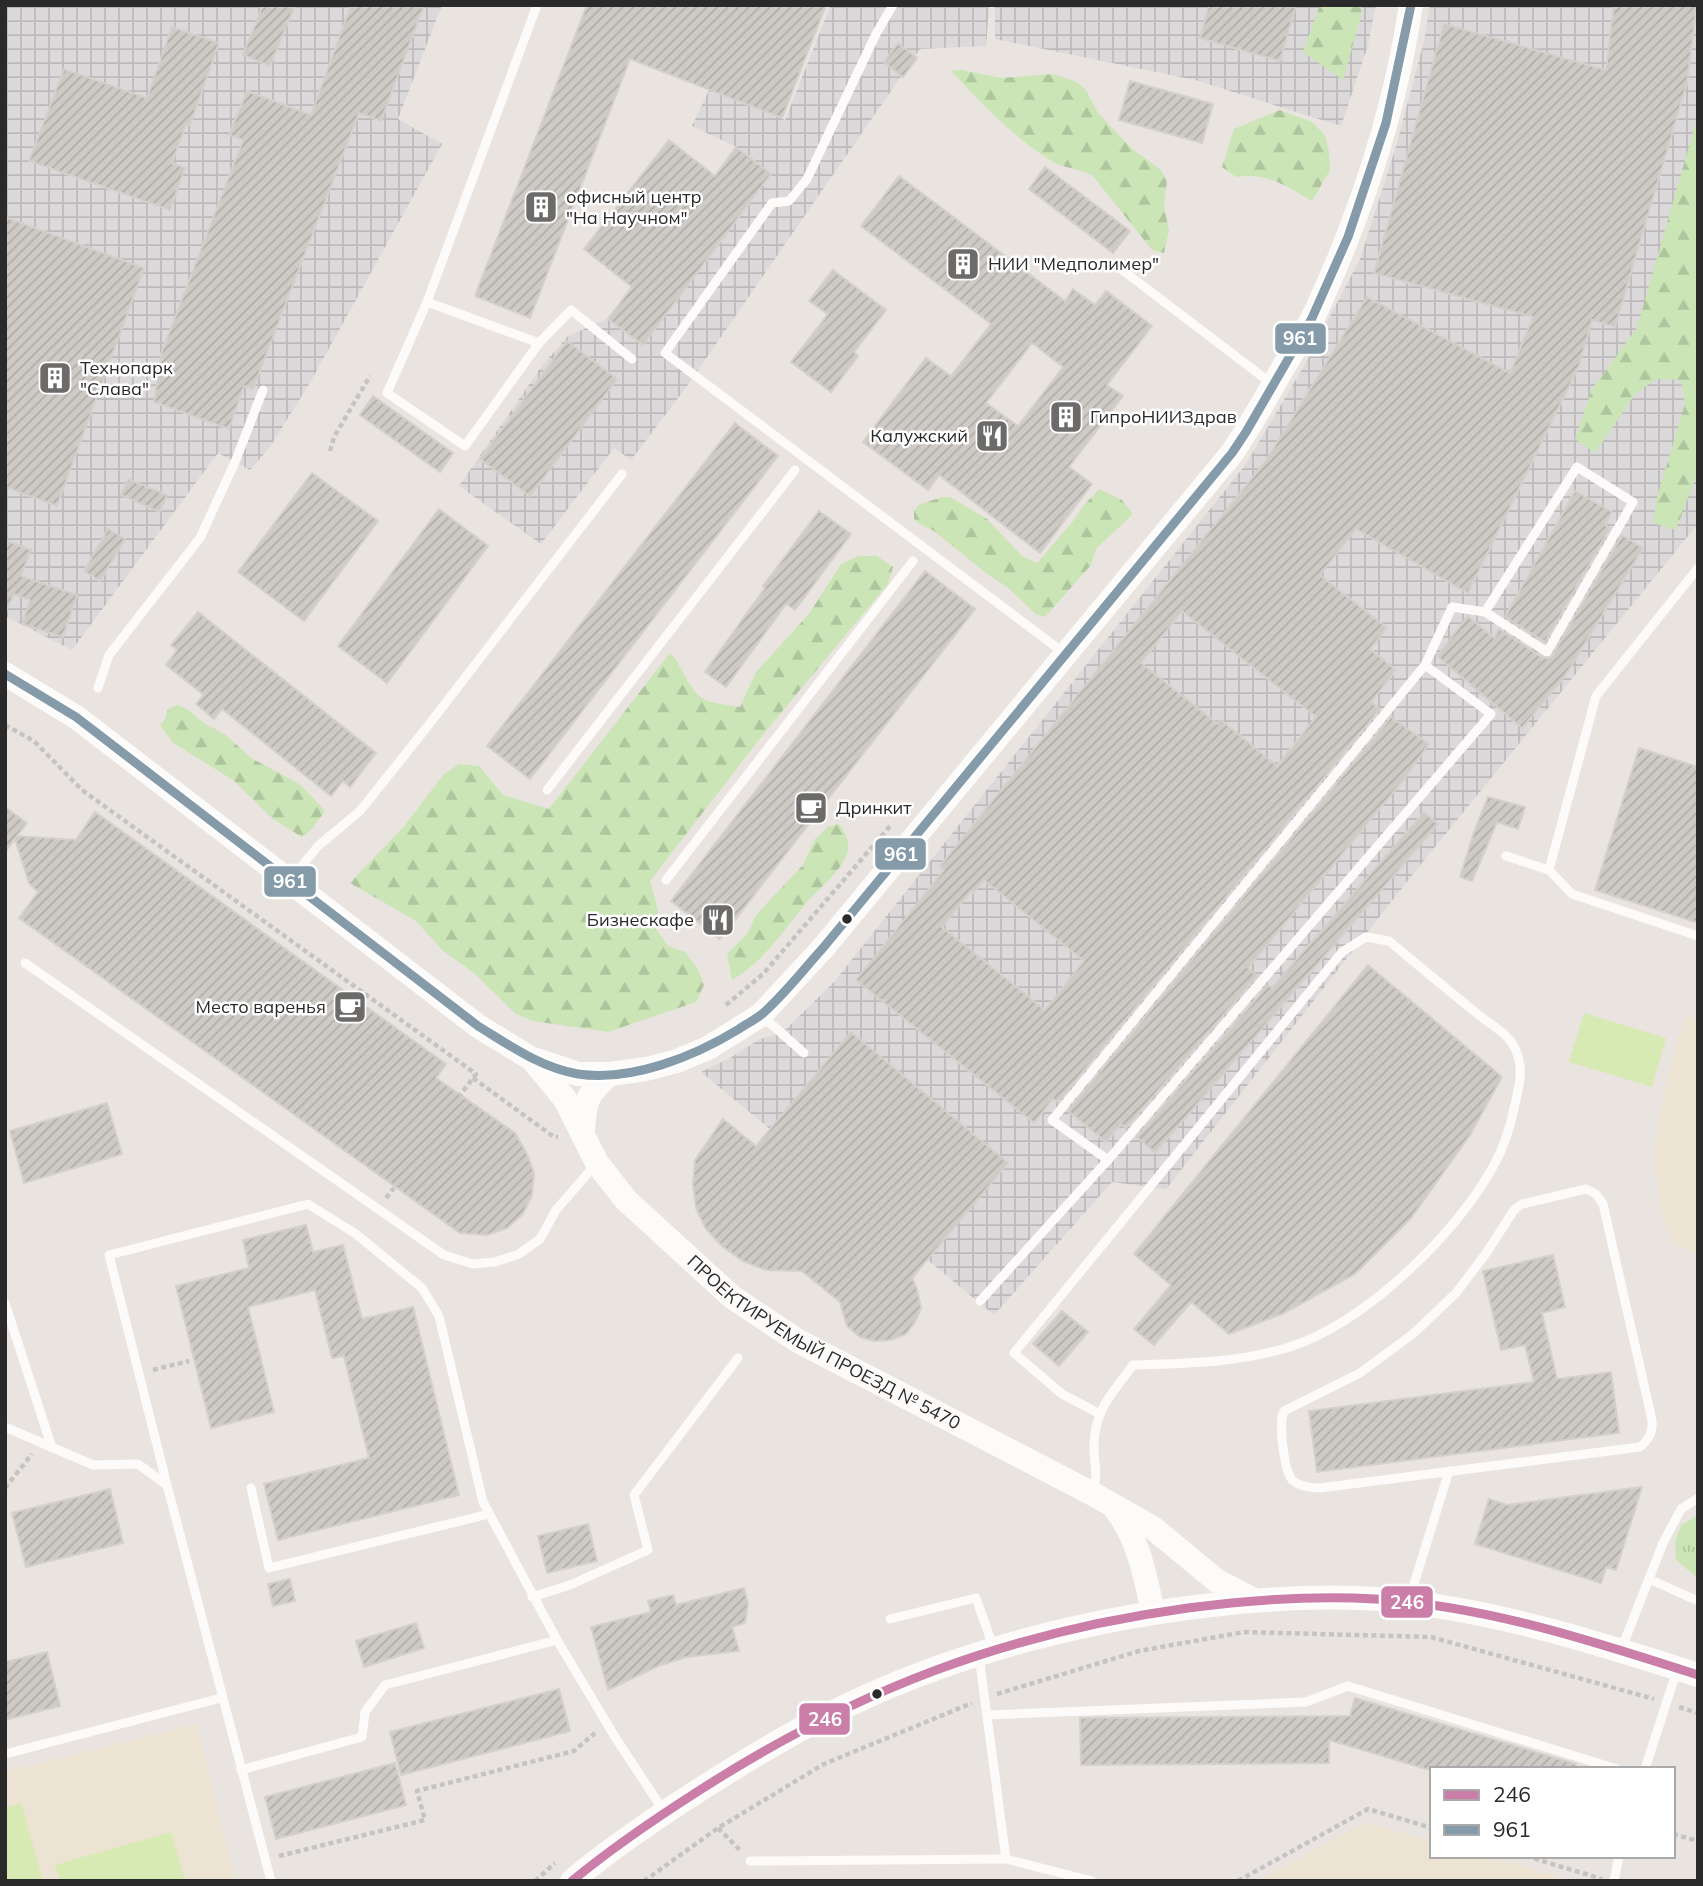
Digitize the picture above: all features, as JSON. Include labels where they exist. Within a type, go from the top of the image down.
[{"type":"street","points":[[5,674],[76,717],[437,996],[478,1026],[530,1058],[578,1074],[610,1074],[677,1061],[708,1048],[761,1015],[822,948],[1232,453],[1315,314],[1334,270],[1368,181],[1392,102],[1411,5]]},
{"type":"street","name":"ПРОЕКТИРУЕМЫЙ ПРОЕЗД № 5470","points":[[530,1058],[565,1099],[597,1163],[626,1200],[732,1297],[798,1341],[1153,1528],[1217,1581],[1254,1600]]},
{"type":"street","points":[[584,1135],[585,1101],[610,1074]]},
{"type":"street","name":"ПРОЕКТИРУЕМЫЙ ПРОЕЗД № 5470","points":[[1102,1499],[1129,1527],[1144,1568],[1153,1612]]},
{"type":"street","points":[[572,1881],[664,1813],[739,1764],[821,1718],[900,1683],[987,1652],[1048,1634],[1153,1612],[1254,1600],[1304,1598],[1408,1602],[1502,1618],[1688,1672]]},
{"type":"lane","points":[[537,5],[428,302],[387,393],[465,446],[539,343],[571,310],[632,359]]},
{"type":"lane","points":[[893,5],[876,34],[807,179],[789,201],[772,203],[665,353],[1065,654]]},
{"type":"lane","points":[[1121,269],[1273,385]]},
{"type":"lane","points":[[428,302],[539,343]]},
{"type":"lane","points":[[98,688],[109,655],[200,538],[235,462],[263,390]]},
{"type":"lane","points":[[1108,1160],[1052,1120],[1425,665],[1452,607],[1485,612],[1547,652],[1633,502],[1577,467],[1485,612]]},
{"type":"lane","points":[[547,790],[795,470]]},
{"type":"lane","points":[[290,880],[318,846],[360,811],[622,474]]},
{"type":"lane","points":[[666,880],[913,561]]},
{"type":"lane","points":[[1549,870],[1596,696],[1698,568]]},
{"type":"lane","points":[[980,1301],[1108,1160],[1491,713],[1425,665]]},
{"type":"lane","points":[[1506,856],[1549,870],[1572,894],[1698,936]]},
{"type":"lane","points":[[1098,1413],[1062,1394],[1014,1353],[1342,952],[1366,937],[1389,942],[1512,1042],[1522,1073],[1512,1116],[1494,1164],[1434,1246],[1386,1291],[1344,1321],[1290,1346],[1209,1363],[1133,1365],[1098,1413],[1094,1445],[1102,1499]]},
{"type":"lane","points":[[24,963],[444,1255],[473,1264],[495,1262],[519,1254],[540,1238],[556,1210],[597,1163]]},
{"type":"lane","points":[[761,1015],[804,1053]]},
{"type":"lane","points":[[1586,1189],[1596,1194],[1603,1204],[1652,1420],[1651,1434],[1640,1447],[1449,1471],[1320,1488],[1305,1487],[1293,1480],[1287,1471],[1282,1415],[1288,1408],[1329,1391],[1360,1373],[1415,1333],[1456,1293],[1514,1210],[1522,1204],[1586,1189]]},
{"type":"lane","points":[[271,1881],[221,1698],[109,1255],[308,1204],[356,1234],[422,1288],[439,1316],[477,1478],[489,1514],[557,1640],[664,1813]]},
{"type":"lane","points":[[5,1303],[52,1447]]},
{"type":"lane","points":[[532,1597],[570,1585],[648,1550],[634,1495],[738,1358]]},
{"type":"lane","points":[[5,1427],[93,1465],[138,1464],[167,1485]]},
{"type":"lane","points":[[1408,1602],[1449,1471]]},
{"type":"lane","points":[[251,1488],[269,1569],[489,1514]]},
{"type":"lane","points":[[1620,1651],[1663,1543],[1681,1509],[1698,1498]]},
{"type":"lane","points":[[1649,1579],[1698,1601]]},
{"type":"lane","points":[[890,1619],[976,1598],[987,1652],[987,1715],[1006,1859]]},
{"type":"lane","points":[[241,1770],[362,1737],[365,1712],[385,1685],[557,1640]]},
{"type":"lane","points":[[1646,1767],[1688,1672]]},
{"type":"lane","points":[[987,1715],[1306,1702],[1348,1686],[1611,1767]]},
{"type":"lane","points":[[5,1754],[221,1698]]},
{"type":"lane","points":[[1614,1881],[1619,1858]]},
{"type":"lane","points":[[750,1861],[1006,1859],[1092,1881]]},
{"type":"path","points":[[330,451],[334,437],[370,376]]},
{"type":"path","points":[[5,725],[34,741],[82,790],[476,1074],[460,1095]]},
{"type":"path","points":[[726,1005],[763,974],[894,822]]},
{"type":"path","points":[[472,1078],[554,1137],[584,1135]]},
{"type":"path","points":[[139,1373],[189,1361]]},
{"type":"path","points":[[5,1488],[41,1443]]},
{"type":"path","points":[[265,1860],[425,1820],[417,1791],[574,1751],[607,1723]]},
{"type":"path","points":[[1238,1881],[1368,1809],[1430,1827]]},
{"type":"path","points":[[718,1828],[750,1861]]},
{"type":"path","points":[[1675,1835],[1698,1841]]},
{"type":"path","points":[[1532,1858],[1608,1881]]},
{"type":"shaded area","points":[[5,5],[442,5],[398,119],[442,144],[311,381],[270,447],[250,470],[218,453],[72,650],[5,616]]},
{"type":"shaded area","points":[[826,5],[989,5],[986,46],[920,49],[687,386],[631,460],[614,448],[541,544],[459,486],[541,367],[568,336],[607,319],[736,147],[692,126],[709,90],[785,120],[830,7]]},
{"type":"shaded area","points":[[995,5],[1376,5],[1368,45],[1341,126],[1195,80],[995,39]]},
{"type":"shaded area","points":[[1430,5],[1698,5],[1697,525],[1413,874],[1166,1189],[1112,1182],[994,1315],[701,1072],[760,1039],[782,1033],[834,982],[1246,464],[1305,364],[1360,259],[1395,150],[1424,41]]},
{"type":"shaded area","points":[[1685,1016],[1698,1020],[1698,1255],[1677,1245],[1664,1226],[1656,1169],[1657,1130],[1666,1084]]},
{"type":"shaded area","points":[[197,1724],[235,1881],[5,1881],[5,1772]]},
{"type":"shaded area","points":[[1365,1823],[1430,1840],[1430,1858],[1493,1858],[1573,1881],[1257,1881]]},
{"type":"green space","points":[[1320,5],[1362,5],[1343,80],[1303,52]]},
{"type":"green space","points":[[962,70],[1001,78],[1053,74],[1077,82],[1086,90],[1098,113],[1131,148],[1161,170],[1167,181],[1164,207],[1169,230],[1164,253],[1152,250],[1093,176],[1053,162],[999,120],[951,71]]},
{"type":"green space","points":[[1280,110],[1312,122],[1325,135],[1330,170],[1312,201],[1267,178],[1236,177],[1222,167],[1234,129]]},
{"type":"green space","points":[[1698,115],[1698,471],[1676,530],[1653,523],[1657,497],[1685,404],[1681,380],[1657,379],[1636,393],[1595,453],[1575,439],[1592,389],[1637,328]]},
{"type":"green space","points":[[1099,489],[1122,500],[1133,514],[1096,549],[1091,565],[1045,617],[1037,615],[1007,587],[934,531],[914,519],[914,511],[919,505],[950,497],[987,519],[1022,556],[1037,563]]},
{"type":"green space","points":[[858,556],[877,556],[893,567],[888,584],[765,732],[650,881],[658,911],[656,929],[668,946],[685,952],[697,968],[704,985],[696,1002],[608,1032],[533,1021],[516,1014],[474,973],[443,951],[416,921],[350,883],[406,824],[443,775],[459,764],[479,766],[503,795],[549,809],[670,653],[692,689],[702,698],[740,707],[756,672],[809,614],[841,564]]},
{"type":"green space","points":[[178,705],[226,735],[251,758],[301,785],[325,811],[311,830],[302,837],[273,819],[233,780],[173,743],[160,725],[165,720],[168,709]]},
{"type":"green space","points":[[839,824],[846,835],[848,846],[842,864],[764,954],[732,980],[727,954],[747,934],[756,915],[803,865],[815,839],[829,826]]},
{"type":"green space","points":[[1584,1013],[1666,1038],[1652,1087],[1569,1062]]},
{"type":"green space","points":[[1698,1515],[1698,1578],[1676,1560],[1675,1542],[1681,1525]]},
{"type":"green space","points":[[21,1803],[43,1881],[5,1881],[5,1808]]},
{"type":"green space","points":[[171,1832],[185,1881],[60,1881],[55,1865]]},
{"type":"building","points":[[263,5],[295,5],[270,66],[243,55]]},
{"type":"building","points":[[351,5],[424,5],[381,121],[359,113],[253,389],[244,386],[229,429],[154,402],[161,354],[243,140],[229,135],[247,91],[311,115]]},
{"type":"building","name":"офисный центр \"На Научном\"","points":[[587,5],[826,5],[782,118],[630,59],[530,318],[475,296]]},
{"type":"building","points":[[1209,5],[1296,5],[1280,61],[1200,38]]},
{"type":"building","points":[[1614,5],[1697,5],[1687,83],[1615,327],[1592,320],[1579,366],[1468,593],[1356,529],[1320,575],[1387,628],[1370,649],[1396,670],[1371,702],[1380,709],[1058,1102],[1053,1099],[1034,1123],[856,980],[944,870],[940,866],[1265,462],[1367,297],[1510,373],[1533,317],[1374,273],[1444,24],[1606,70]],"holes":[[[1182,611],[1316,717],[1277,766],[1221,720],[1218,724],[1141,663]],[[984,880],[1084,961],[1045,1010],[942,927],[971,891],[973,893]]]},
{"type":"building","points":[[172,27],[219,43],[190,125],[186,124],[172,163],[185,168],[170,210],[29,161],[64,69],[147,98]]},
{"type":"building","points":[[898,43],[917,58],[903,77],[884,62]]},
{"type":"building","points":[[1130,81],[1213,104],[1202,143],[1119,120]]},
{"type":"building","points":[[669,140],[715,176],[736,147],[771,174],[643,345],[608,319],[632,287],[584,249]]},
{"type":"building","points":[[1045,167],[1130,231],[1113,253],[1029,189]]},
{"type":"building","points":[[899,176],[1065,301],[1073,289],[1095,305],[1106,291],[1152,326],[1107,385],[1123,396],[1069,467],[1092,484],[1040,553],[939,475],[928,490],[863,442],[926,358],[951,376],[991,324],[861,226]],"holes":[[[1032,343],[1063,367],[1018,426],[986,403]]]},
{"type":"building","name":"Технопарк \"Слава\"","points":[[5,217],[144,268],[57,506],[5,487]]},
{"type":"building","points":[[833,270],[886,310],[854,352],[858,356],[831,392],[791,362],[828,314],[809,301]]},
{"type":"building","points":[[567,341],[617,379],[530,496],[480,459]]},
{"type":"building","points":[[373,396],[453,453],[440,472],[360,415]]},
{"type":"building","points":[[735,423],[778,456],[530,779],[487,746]]},
{"type":"building","points":[[312,473],[378,521],[304,621],[238,572]]},
{"type":"building","points":[[128,479],[167,495],[160,512],[121,495]]},
{"type":"building","points":[[1575,491],[1612,512],[1605,525],[1610,528],[1545,642],[1505,617]]},
{"type":"building","points":[[439,509],[488,546],[387,683],[338,646]]},
{"type":"building","points":[[819,511],[851,534],[795,610],[786,604],[726,687],[705,672],[765,588],[763,586]]},
{"type":"building","points":[[108,529],[125,539],[100,581],[84,571]]},
{"type":"building","points":[[1622,535],[1643,548],[1565,676],[1522,728],[1437,656],[1468,616],[1494,638],[1499,629],[1543,658],[1551,658]]},
{"type":"building","points":[[5,540],[31,550],[21,576],[77,595],[63,637],[22,624],[30,600],[14,594],[5,614]]},
{"type":"building","points":[[925,571],[975,609],[720,939],[671,901]]},
{"type":"building","points":[[198,612],[376,753],[350,787],[343,781],[331,796],[222,709],[214,719],[196,704],[204,695],[166,665],[177,650],[171,645]]},
{"type":"building","points":[[1391,717],[1429,744],[1405,778],[1248,968],[1257,976],[1126,1128],[1121,1124],[1106,1142],[1068,1111]]},
{"type":"building","points":[[1639,748],[1698,767],[1698,923],[1595,890]]},
{"type":"building","points":[[1488,797],[1525,807],[1518,829],[1497,822],[1472,881],[1460,877]]},
{"type":"building","points":[[5,807],[27,823],[17,836],[76,840],[95,812],[446,1064],[436,1078],[515,1133],[527,1154],[534,1173],[532,1195],[523,1214],[507,1228],[487,1235],[460,1233],[19,918],[38,892],[29,883],[15,839],[5,852]]},
{"type":"building","points":[[1424,812],[1438,824],[1155,1153],[1137,1137],[1268,985],[1272,988]]},
{"type":"building","points":[[1368,965],[1502,1077],[1470,1135],[1411,1218],[1355,1274],[1284,1313],[1229,1334],[1191,1302],[1154,1345],[1134,1329],[1171,1285],[1134,1254]]},
{"type":"building","points":[[851,1032],[1008,1163],[912,1278],[921,1308],[906,1334],[891,1340],[874,1341],[860,1337],[847,1326],[840,1302],[802,1271],[766,1270],[743,1261],[722,1246],[706,1229],[696,1208],[693,1184],[695,1160],[723,1119],[756,1146]]},
{"type":"building","points":[[107,1103],[122,1154],[24,1183],[10,1131]]},
{"type":"building","points":[[306,1225],[313,1252],[343,1245],[362,1319],[413,1307],[459,1495],[278,1540],[264,1484],[369,1458],[344,1356],[332,1358],[315,1290],[248,1307],[274,1412],[211,1428],[176,1286],[249,1268],[243,1240]]},
{"type":"building","points":[[1553,1255],[1565,1307],[1542,1313],[1557,1379],[1611,1372],[1619,1433],[1317,1472],[1309,1411],[1534,1382],[1525,1345],[1501,1350],[1483,1271]]},
{"type":"building","points":[[1062,1311],[1088,1332],[1059,1366],[1033,1344]]},
{"type":"building","points":[[1642,1487],[1616,1570],[1606,1567],[1601,1583],[1475,1544],[1489,1499],[1507,1505]]},
{"type":"building","points":[[110,1489],[123,1543],[26,1567],[12,1513]]},
{"type":"building","points":[[588,1524],[597,1561],[547,1573],[538,1536]]},
{"type":"building","points":[[290,1579],[295,1601],[273,1606],[268,1584]]},
{"type":"building","points":[[744,1588],[748,1604],[745,1623],[732,1627],[739,1651],[686,1657],[658,1666],[608,1690],[591,1627],[651,1612],[648,1601],[673,1595],[676,1605]]},
{"type":"building","points":[[416,1623],[424,1648],[364,1667],[356,1641]]},
{"type":"building","points":[[47,1652],[60,1706],[5,1720],[5,1662]]},
{"type":"building","points":[[559,1689],[570,1731],[401,1775],[390,1732]]},
{"type":"building","points":[[1355,1698],[1576,1764],[1575,1767],[1426,1769],[1329,1740],[1329,1763],[1081,1765],[1080,1718],[1350,1716]]},
{"type":"building","points":[[395,1763],[406,1805],[276,1839],[265,1797]]},
{"type":"transit line","name":"961","points":[[5,674],[76,717],[478,1026],[526,1055],[564,1071],[599,1075],[620,1074],[662,1065],[703,1049],[759,1016],[778,999],[1232,453],[1312,318],[1348,237],[1386,123],[1411,5]]},
{"type":"transit line","name":"246","points":[[572,1881],[651,1822],[758,1754],[816,1723],[875,1695],[994,1650],[1121,1619],[1188,1608],[1282,1599],[1375,1599],[1458,1609],[1498,1617],[1698,1675]]},
{"type":"place","name":"офисный центр \"На Научном\"","points":[[541,207]]},
{"type":"place","name":"НИИ \"Медполимер\"","points":[[963,264]]},
{"type":"place","name":"Технопарк \"Слава\"","points":[[55,378]]},
{"type":"place","name":"ГипроНИИЗдрав","points":[[1066,417]]},
{"type":"place","name":"Калужский","points":[[992,436]]},
{"type":"place","name":"Дринкит","points":[[811,808]]},
{"type":"place","name":"Бизнескафе","points":[[718,920]]},
{"type":"place","name":"Место варенья","points":[[350,1007]]}]
